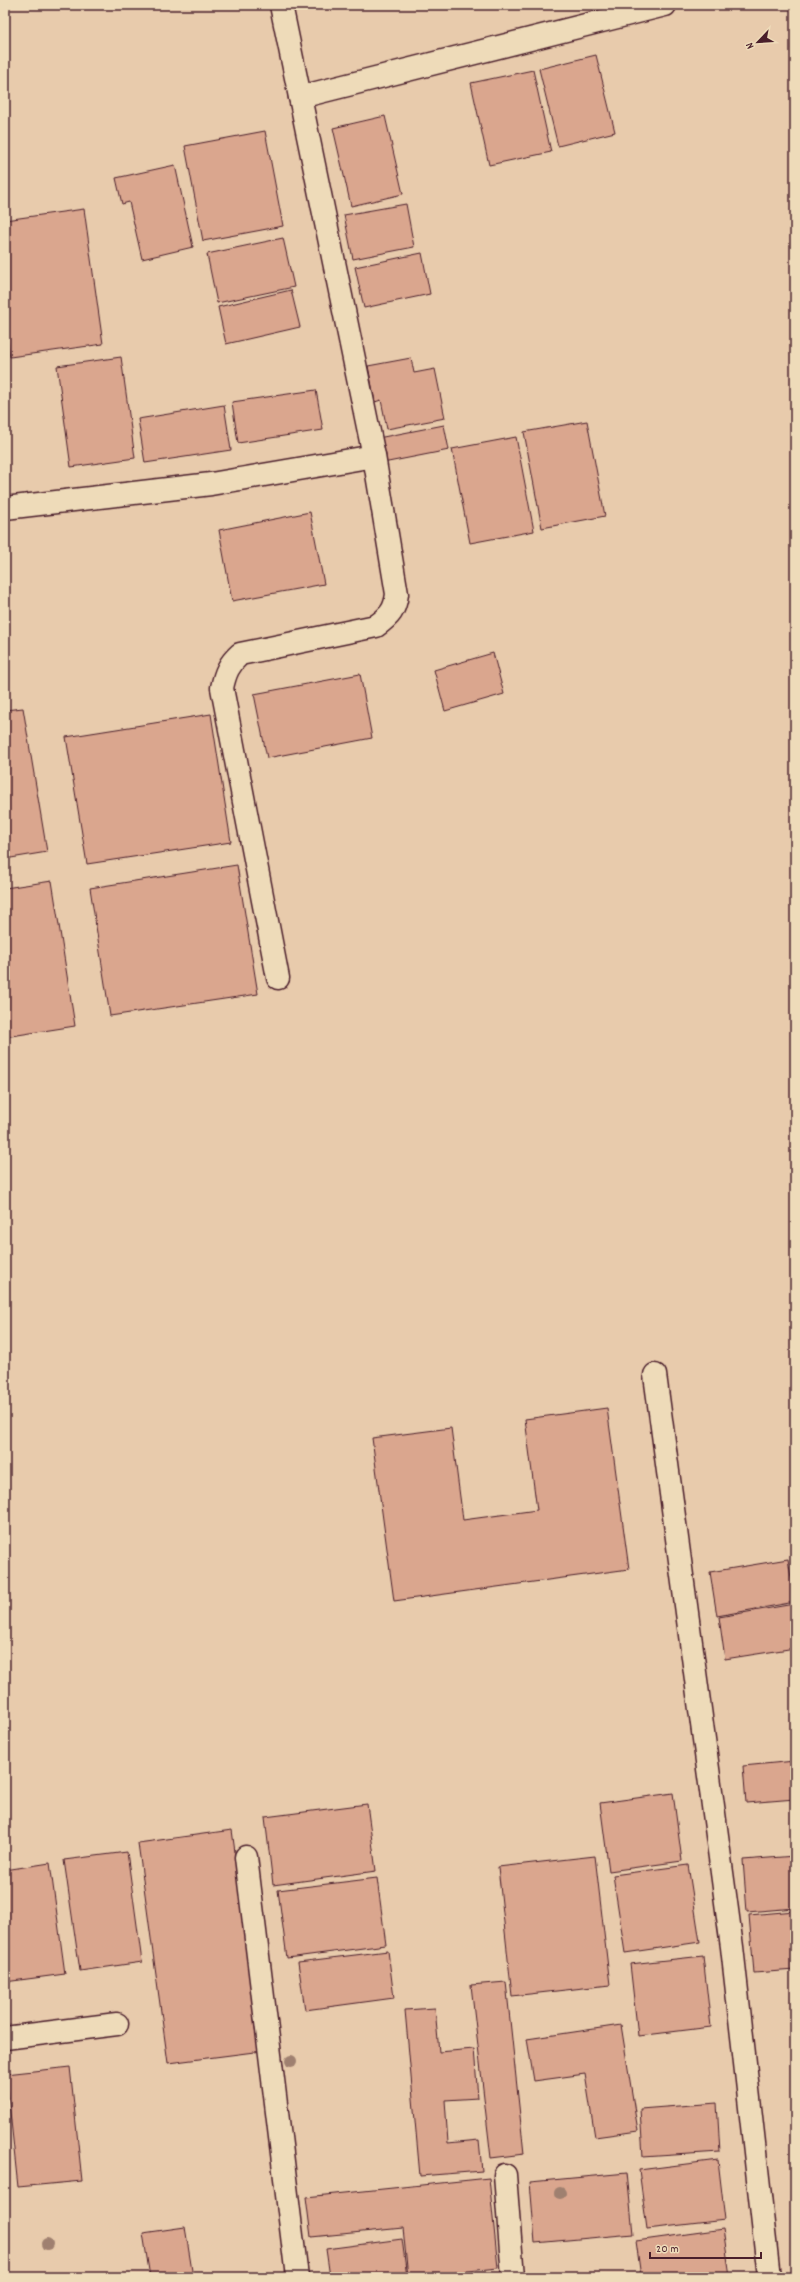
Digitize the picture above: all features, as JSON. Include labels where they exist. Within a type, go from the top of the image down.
[{"type":"street","points":[[278,978],[222,688],[224,676],[230,663],[240,654],[376,626],[388,617],[395,608],[397,594],[374,456],[281,5]]},
{"type":"street","points":[[300,98],[665,5]]},
{"type":"street","points":[[5,508],[211,484],[374,456]]},
{"type":"street","points":[[655,1375],[732,1947],[769,2277]]},
{"type":"street","points":[[246,1857],[297,2277]]},
{"type":"street","points":[[5,2038],[117,2024]]},
{"type":"street","points":[[505,2175],[513,2277]]},
{"type":"building","points":[[71,5],[99,5],[71,8]]},
{"type":"building","points":[[596,55],[615,132],[558,146],[539,69]]},
{"type":"building","points":[[533,70],[551,152],[489,165],[471,83]]},
{"type":"building","points":[[385,116],[403,194],[351,206],[333,128]]},
{"type":"building","points":[[265,131],[283,226],[203,241],[185,146]]},
{"type":"building","points":[[175,165],[193,247],[142,259],[129,202],[122,204],[116,178]]},
{"type":"building","points":[[406,204],[414,247],[353,259],[344,215]]},
{"type":"building","points":[[84,209],[103,344],[10,357],[5,326],[5,220]]},
{"type":"building","points":[[283,238],[294,287],[217,303],[207,254]]},
{"type":"building","points":[[422,253],[430,294],[364,308],[355,267]]},
{"type":"building","points":[[291,290],[300,327],[226,344],[218,307]]},
{"type":"building","points":[[121,357],[135,458],[71,467],[57,366]]},
{"type":"building","points":[[411,358],[414,373],[435,369],[445,418],[387,429],[381,400],[375,402],[368,366]]},
{"type":"building","points":[[316,390],[323,430],[238,443],[232,402]]},
{"type":"building","points":[[224,405],[231,450],[145,463],[138,419]]},
{"type":"building","points":[[587,421],[605,516],[542,528],[524,432]]},
{"type":"building","points":[[444,425],[449,450],[383,463],[378,438]]},
{"type":"building","points":[[516,437],[534,531],[470,543],[452,449]]},
{"type":"building","points":[[310,512],[324,584],[232,601],[219,530]]},
{"type":"building","points":[[493,653],[504,694],[445,711],[434,670]]},
{"type":"building","points":[[360,674],[372,738],[267,758],[254,694]]},
{"type":"building","points":[[23,708],[47,852],[5,859],[5,710]]},
{"type":"building","points":[[211,714],[231,842],[87,864],[66,737]]},
{"type":"building","points":[[237,865],[258,994],[110,1016],[90,888]]},
{"type":"building","points":[[52,881],[75,1026],[5,1037],[5,888]]},
{"type":"building","points":[[607,1408],[629,1569],[394,1601],[372,1438],[451,1428],[463,1520],[537,1510],[525,1419]]},
{"type":"building","points":[[788,1559],[795,1602],[717,1616],[710,1572]]},
{"type":"building","points":[[794,1604],[795,1648],[725,1659],[719,1617]]},
{"type":"building","points":[[795,1761],[795,1799],[746,1803],[743,1766]]},
{"type":"building","points":[[673,1793],[682,1861],[609,1871],[600,1803]]},
{"type":"building","points":[[367,1804],[376,1871],[273,1885],[265,1817]]},
{"type":"building","points":[[232,1830],[262,2051],[168,2063],[138,1843]]},
{"type":"building","points":[[127,1852],[142,1962],[80,1971],[64,1860]]},
{"type":"building","points":[[595,1856],[610,1985],[512,1996],[498,1867]]},
{"type":"building","points":[[795,1856],[795,1908],[747,1912],[743,1860]]},
{"type":"building","points":[[50,1863],[65,1974],[5,1982],[5,1870]]},
{"type":"building","points":[[688,1865],[700,1942],[625,1953],[613,1875]]},
{"type":"building","points":[[377,1878],[386,1945],[287,1958],[278,1890]]},
{"type":"building","points":[[795,1911],[795,1970],[754,1973],[749,1915]]},
{"type":"building","points":[[388,1951],[394,1998],[305,2010],[298,1962]]},
{"type":"building","points":[[703,1956],[711,2027],[638,2036],[630,1964]]},
{"type":"building","points":[[506,1982],[524,2154],[491,2158],[471,1985]]},
{"type":"building","points":[[435,2008],[439,2052],[474,2049],[478,2098],[445,2100],[448,2143],[479,2140],[482,2171],[420,2176],[405,2010]]},
{"type":"building","points":[[621,2025],[638,2131],[595,2137],[585,2074],[534,2081],[527,2039]]},
{"type":"building","points":[[70,2067],[82,2181],[18,2187],[6,2074]]},
{"type":"building","points":[[717,2103],[720,2152],[643,2157],[640,2109]]},
{"type":"building","points":[[718,2160],[725,2220],[647,2229],[639,2170]]},
{"type":"building","points":[[627,2173],[633,2234],[535,2243],[530,2182]]},
{"type":"building","points":[[489,2178],[498,2268],[408,2277],[403,2228],[311,2237],[306,2197]]},
{"type":"building","points":[[185,2227],[193,2277],[150,2277],[143,2233]]},
{"type":"building","points":[[723,2229],[730,2277],[641,2277],[636,2241]]},
{"type":"building","points":[[402,2239],[407,2277],[330,2277],[326,2249]]}]
